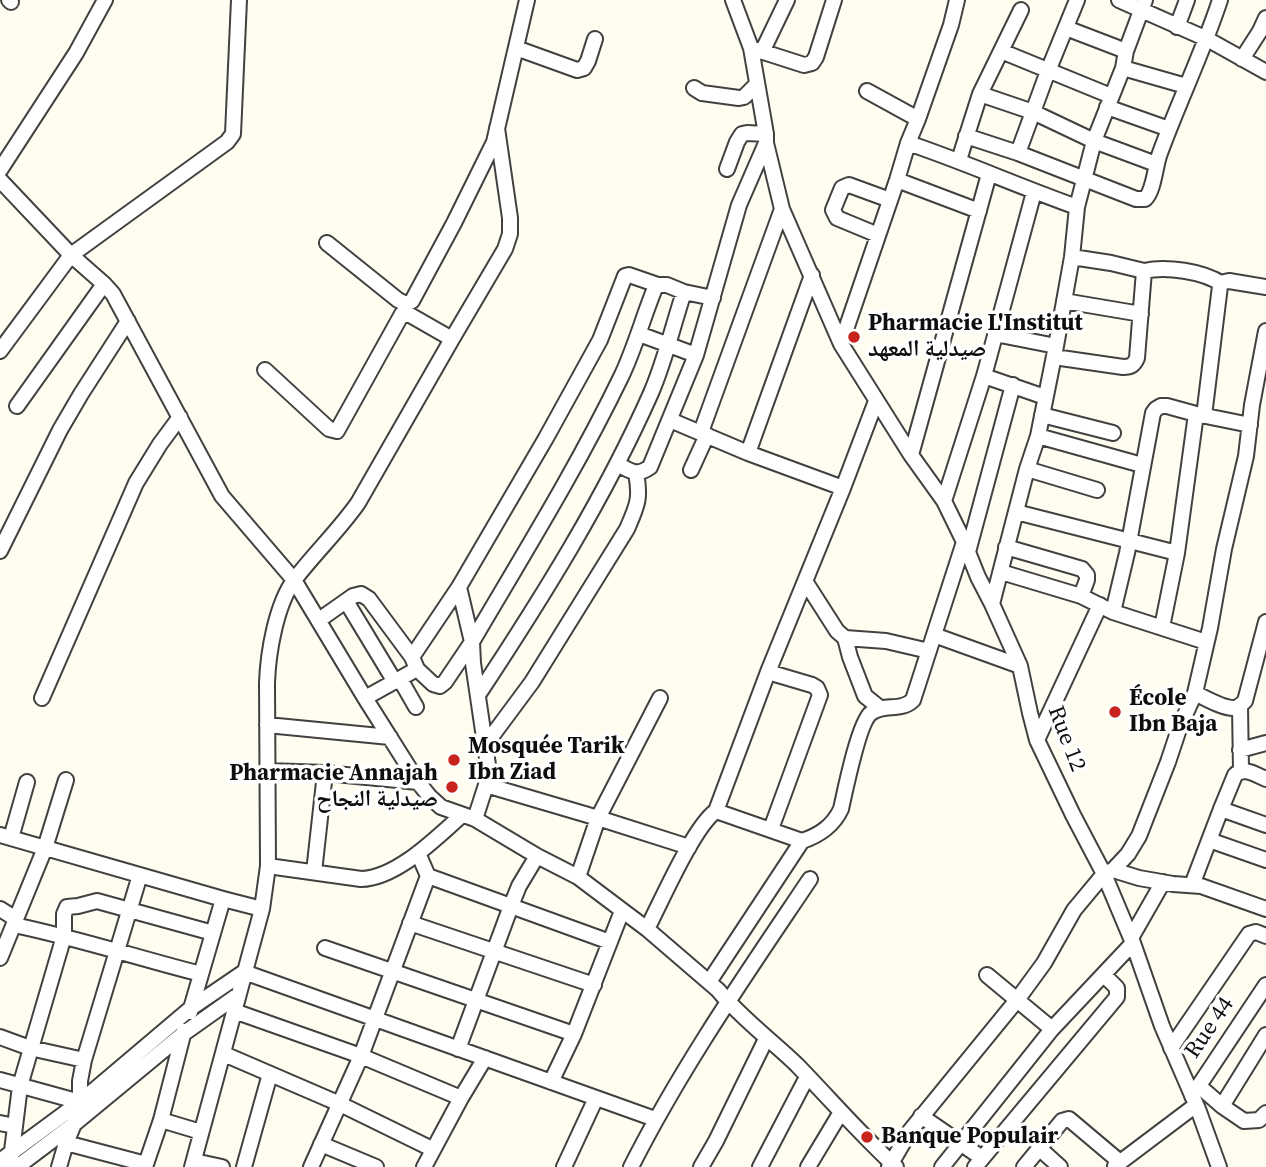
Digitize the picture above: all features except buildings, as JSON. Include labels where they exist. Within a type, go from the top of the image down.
[{"type":"street","points":[[0,170],[76,53],[105,0]]},
{"type":"street","points":[[0,351],[71,255],[227,142],[233,134],[239,0]]},
{"type":"street","points":[[327,243],[398,300],[410,303],[489,153],[527,0]]},
{"type":"street","name":"Rue 12","points":[[733,0],[756,50],[757,84],[782,209],[841,344],[911,455],[944,500],[966,547],[1020,666],[1037,740],[1073,815],[1108,872],[1162,1026],[1195,1096],[1219,1167]]},
{"type":"street","points":[[787,0],[756,50],[804,65],[812,63],[816,57],[834,0]]},
{"type":"street","points":[[841,344],[908,143],[951,25],[957,0]]},
{"type":"street","points":[[1018,153],[1077,0]]},
{"type":"street","points":[[1119,0],[1142,5],[1266,72]]},
{"type":"street","points":[[1177,26],[1187,0]]},
{"type":"street","points":[[966,136],[1018,153],[1136,199],[1145,199],[1150,193],[1156,164],[1220,0]]},
{"type":"street","points":[[992,604],[1038,436],[1072,257],[1077,207],[1094,141],[1123,68],[1142,5]]},
{"type":"street","points":[[959,160],[980,93],[1021,10]]},
{"type":"street","points":[[1242,59],[1266,18]]},
{"type":"street","points":[[1066,28],[1126,51]]},
{"type":"street","points":[[516,48],[577,69],[584,68],[595,38]]},
{"type":"street","points":[[1001,51],[1169,129]]},
{"type":"street","points":[[1123,68],[1186,86]]},
{"type":"street","points":[[694,88],[702,93],[739,98],[744,97],[757,84]]},
{"type":"street","points":[[867,91],[918,119]]},
{"type":"street","points":[[980,93],[1033,112],[1094,141],[1156,164]]},
{"type":"street","points":[[222,1167],[193,1164],[262,909],[268,866],[268,665],[273,634],[294,580],[358,503],[505,249],[510,234],[510,218],[497,128]]},
{"type":"street","points":[[617,464],[636,473],[650,467],[696,355],[739,205],[766,138],[742,134],[727,169]]},
{"type":"street","points":[[908,143],[959,160],[1077,207]]},
{"type":"street","points":[[911,455],[989,174]]},
{"type":"street","points":[[0,180],[71,255],[113,294],[222,496],[294,580],[365,698],[430,797],[441,807],[469,817],[578,877],[647,929],[709,982],[766,1039],[795,1063],[892,1166],[921,1116],[1017,1000],[1044,963],[1074,910],[1128,854],[1139,836],[1195,693],[1246,456],[1252,405],[1266,331]]},
{"type":"street","points":[[897,180],[979,211]]},
{"type":"street","points":[[878,235],[837,218],[833,210],[842,188],[849,185],[890,200]]},
{"type":"street","points":[[944,500],[984,376],[1034,192]]},
{"type":"street","points":[[691,470],[782,209]]},
{"type":"street","points":[[1072,257],[1144,271],[1208,275],[1222,284]]},
{"type":"street","points":[[995,334],[1055,352],[1123,367],[1132,366],[1137,358],[1144,271]]},
{"type":"street","points":[[748,453],[812,275]]},
{"type":"street","points":[[365,698],[397,680],[415,663],[600,340],[625,276],[713,298]]},
{"type":"street","points":[[1162,627],[1177,553],[1218,293],[1224,282],[1235,281],[1266,287]]},
{"type":"street","points":[[17,406],[104,284]]},
{"type":"street","points":[[319,620],[357,594],[365,596],[433,684],[443,684],[472,642],[603,413],[658,285]]},
{"type":"street","points":[[478,695],[539,602],[617,464],[652,390],[684,292]]},
{"type":"street","points":[[1064,300],[1141,314]]},
{"type":"street","points":[[265,370],[329,429],[337,431],[402,314],[410,315],[452,339]]},
{"type":"street","points":[[0,551],[60,430],[128,321]]},
{"type":"street","points":[[639,334],[696,355]]},
{"type":"street","points":[[984,376],[1045,397]]},
{"type":"street","points":[[709,982],[802,841],[826,830],[837,818],[865,720],[880,708],[905,706],[913,700],[966,547],[1013,385]]},
{"type":"street","points":[[647,929],[690,847],[706,821],[716,811],[876,401]]},
{"type":"street","points":[[1037,740],[1106,608],[1129,541],[1153,413],[1161,406],[1167,406],[1250,425]]},
{"type":"street","points":[[1042,415],[1113,433]]},
{"type":"street","points":[[42,698],[136,483],[180,417]]},
{"type":"street","points":[[670,420],[748,453],[843,488]]},
{"type":"street","points":[[1038,436],[1142,465]]},
{"type":"street","points":[[1027,469],[1097,490]]},
{"type":"street","points":[[486,744],[532,682],[627,529],[637,506],[639,492],[636,473]]},
{"type":"street","points":[[1016,512],[1177,553]]},
{"type":"street","points":[[1006,547],[1082,569],[1087,580],[1081,596]]},
{"type":"street","points":[[1001,572],[1081,596],[1106,608],[1206,642]]},
{"type":"street","points":[[805,581],[837,631],[845,638],[865,696],[880,708]]},
{"type":"street","points":[[268,866],[372,879],[382,876],[418,853],[469,817],[486,785],[488,765],[472,642],[459,587]]},
{"type":"street","points":[[346,601],[416,708]]},
{"type":"street","points":[[1195,693],[1212,702],[1234,708],[1240,706],[1250,689],[1266,622]]},
{"type":"street","points":[[934,635],[1020,666]]},
{"type":"street","points":[[845,638],[886,641],[929,651]]},
{"type":"street","points":[[768,672],[813,685],[820,695],[771,829]]},
{"type":"street","points":[[578,877],[598,818],[660,698]]},
{"type":"street","points":[[1240,706],[1241,770]]},
{"type":"street","points":[[267,725],[390,737]]},
{"type":"street","points":[[1240,750],[1266,743]]},
{"type":"street","points":[[1241,770],[1266,779]]},
{"type":"street","points":[[1192,885],[1235,775],[1241,770]]},
{"type":"street","points":[[268,771],[325,773],[418,782]]},
{"type":"street","points":[[314,872],[325,773]]},
{"type":"street","points":[[0,958],[45,848],[66,780]]},
{"type":"street","points":[[27,782],[5,837],[262,909]]},
{"type":"street","points":[[486,785],[690,847]]},
{"type":"street","points":[[1221,809],[1266,825]]},
{"type":"street","points":[[716,811],[802,841]]},
{"type":"street","points":[[1209,840],[1266,860]]},
{"type":"street","points":[[311,1167],[376,1019],[428,876],[418,853]]},
{"type":"street","points":[[458,1049],[519,886],[537,856]]},
{"type":"street","points":[[1108,872],[1209,888],[1266,909]]},
{"type":"street","points":[[59,1167],[75,1124],[84,1059],[140,875]]},
{"type":"street","points":[[428,876],[610,942]]},
{"type":"street","points":[[631,1167],[655,1119],[728,1002],[810,879]]},
{"type":"street","points":[[942,1167],[1052,1029],[1104,975],[1132,941],[1163,882]]},
{"type":"street","points":[[66,1143],[146,1166],[223,899]]},
{"type":"street","points":[[9,1162],[20,1086],[64,936],[66,908],[97,901],[213,933]]},
{"type":"street","points":[[0,909],[15,922],[201,974]]},
{"type":"street","points":[[551,1082],[574,1034],[622,911]]},
{"type":"street","points":[[410,923],[594,985]]},
{"type":"street","points":[[1171,1048],[1249,934],[1256,932],[1266,936]]},
{"type":"street","points":[[325,948],[574,1034]]},
{"type":"street","points":[[9,1162],[191,1008],[244,972]]},
{"type":"street","points":[[244,972],[655,1119]]},
{"type":"street","points":[[987,975],[1052,1029]]},
{"type":"street","points":[[921,1116],[960,1143],[978,1162],[1117,997],[1117,988],[1104,975]]},
{"type":"street","name":"Rue 44","points":[[1117,1165],[1195,1096],[1266,985]]},
{"type":"street","points":[[9,1162],[75,1124],[183,1034],[238,995]]},
{"type":"street","points":[[234,1011],[361,1056],[460,1098]]},
{"type":"street","points":[[1223,1106],[1266,1035]]},
{"type":"street","points":[[0,1037],[30,1048],[84,1059]]},
{"type":"street","points":[[701,1167],[766,1039]]},
{"type":"street","points":[[224,1054],[340,1104],[432,1149]]},
{"type":"street","points":[[424,1167],[460,1098],[485,1058]]},
{"type":"street","points":[[244,1167],[270,1074]]},
{"type":"street","points":[[760,1167],[807,1077]]},
{"type":"street","points":[[0,1080],[80,1102]]},
{"type":"street","points":[[1195,1096],[1223,1106],[1244,1121],[1259,1120],[1266,1113]]},
{"type":"street","points":[[564,1167],[596,1098]]},
{"type":"street","points":[[810,1166],[841,1112]]},
{"type":"street","points":[[1024,1167],[1062,1121],[1069,1119],[1117,1165]]},
{"type":"street","points":[[161,1120],[201,1132]]},
{"type":"street","points":[[0,1123],[15,1126]]},
{"type":"street","points":[[321,1144],[376,1167]]},
{"type":"street","points":[[1038,1148],[1060,1167]]},
{"type":"place","name":"Pharmacie L'Institut صيدلية المعهد","points":[[854,337]]},
{"type":"place","name":"École Ibn Baja","points":[[1115,712]]},
{"type":"place","name":"Mosquée Tarik Ibn Ziad","points":[[454,760]]},
{"type":"place","name":"Pharmacie Annajah صيدلية النجاح","points":[[452,787]]},
{"type":"place","name":"Banque Populair","points":[[867,1137]]}]
